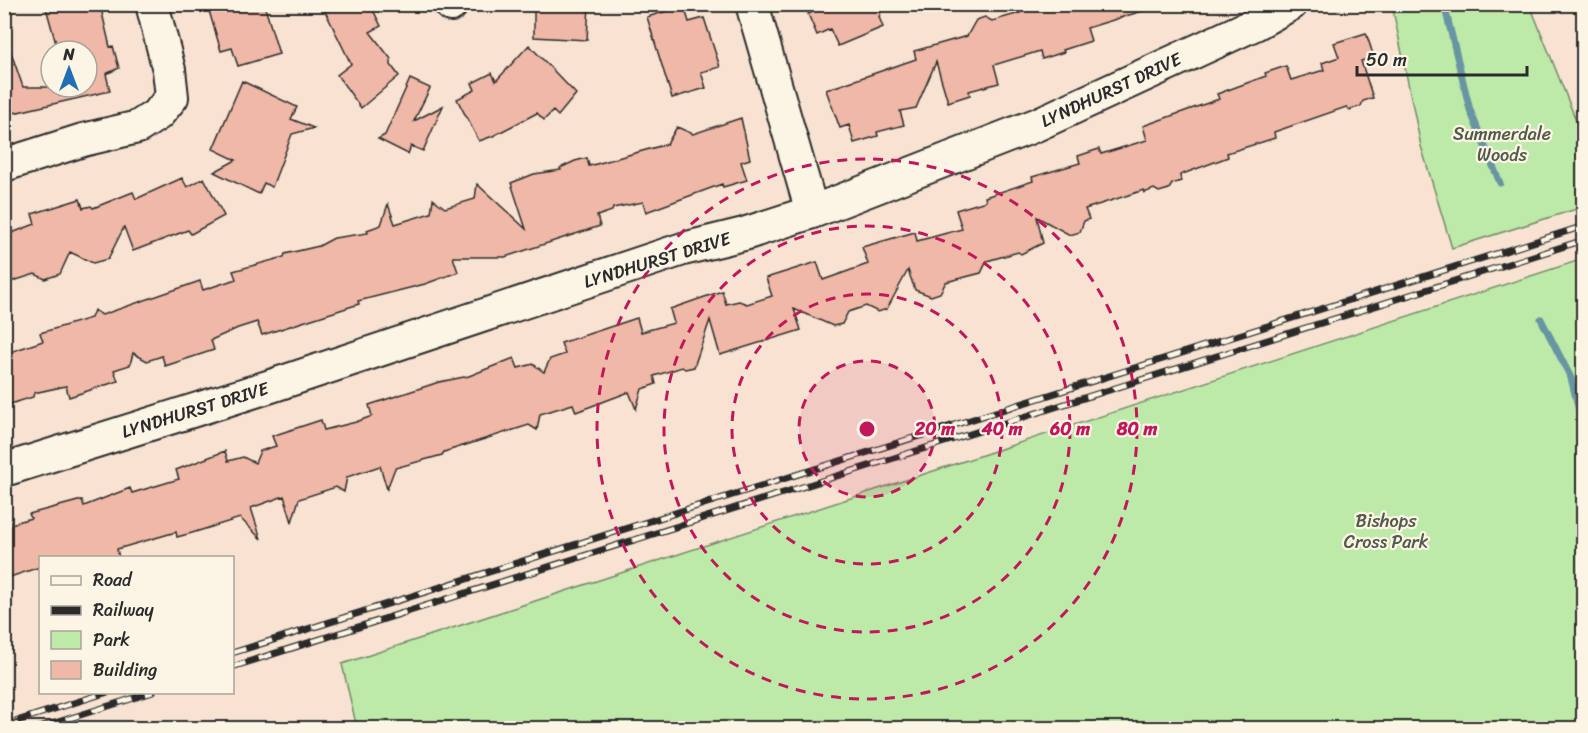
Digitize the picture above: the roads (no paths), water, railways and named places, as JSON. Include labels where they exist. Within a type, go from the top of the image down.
[{"type":"street","points":[[4,165],[83,140],[138,127],[158,114],[172,98],[169,70],[152,4]]},
{"type":"street","points":[[752,4],[812,212]]},
{"type":"street","name":"LYNDHURST DRIVE","points":[[4,470],[271,386],[683,249],[744,234],[812,212],[1036,124],[1254,24],[1291,4]]},
{"type":"waterway","points":[[1444,4],[1470,110],[1500,183]]},
{"type":"waterway","points":[[1541,319],[1571,378],[1584,430]]},
{"type":"railway","points":[[234,652],[1584,226]]},
{"type":"railway","points":[[234,666],[1584,240]]},
{"type":"railway","points":[[4,725],[102,694]]},
{"type":"railway","points":[[39,728],[147,694]]},
{"type":"park label","name":"Summerdale Woods","points":[[1502,144]]},
{"type":"park label","name":"Bishops Cross Park","points":[[1386,531]]}]
